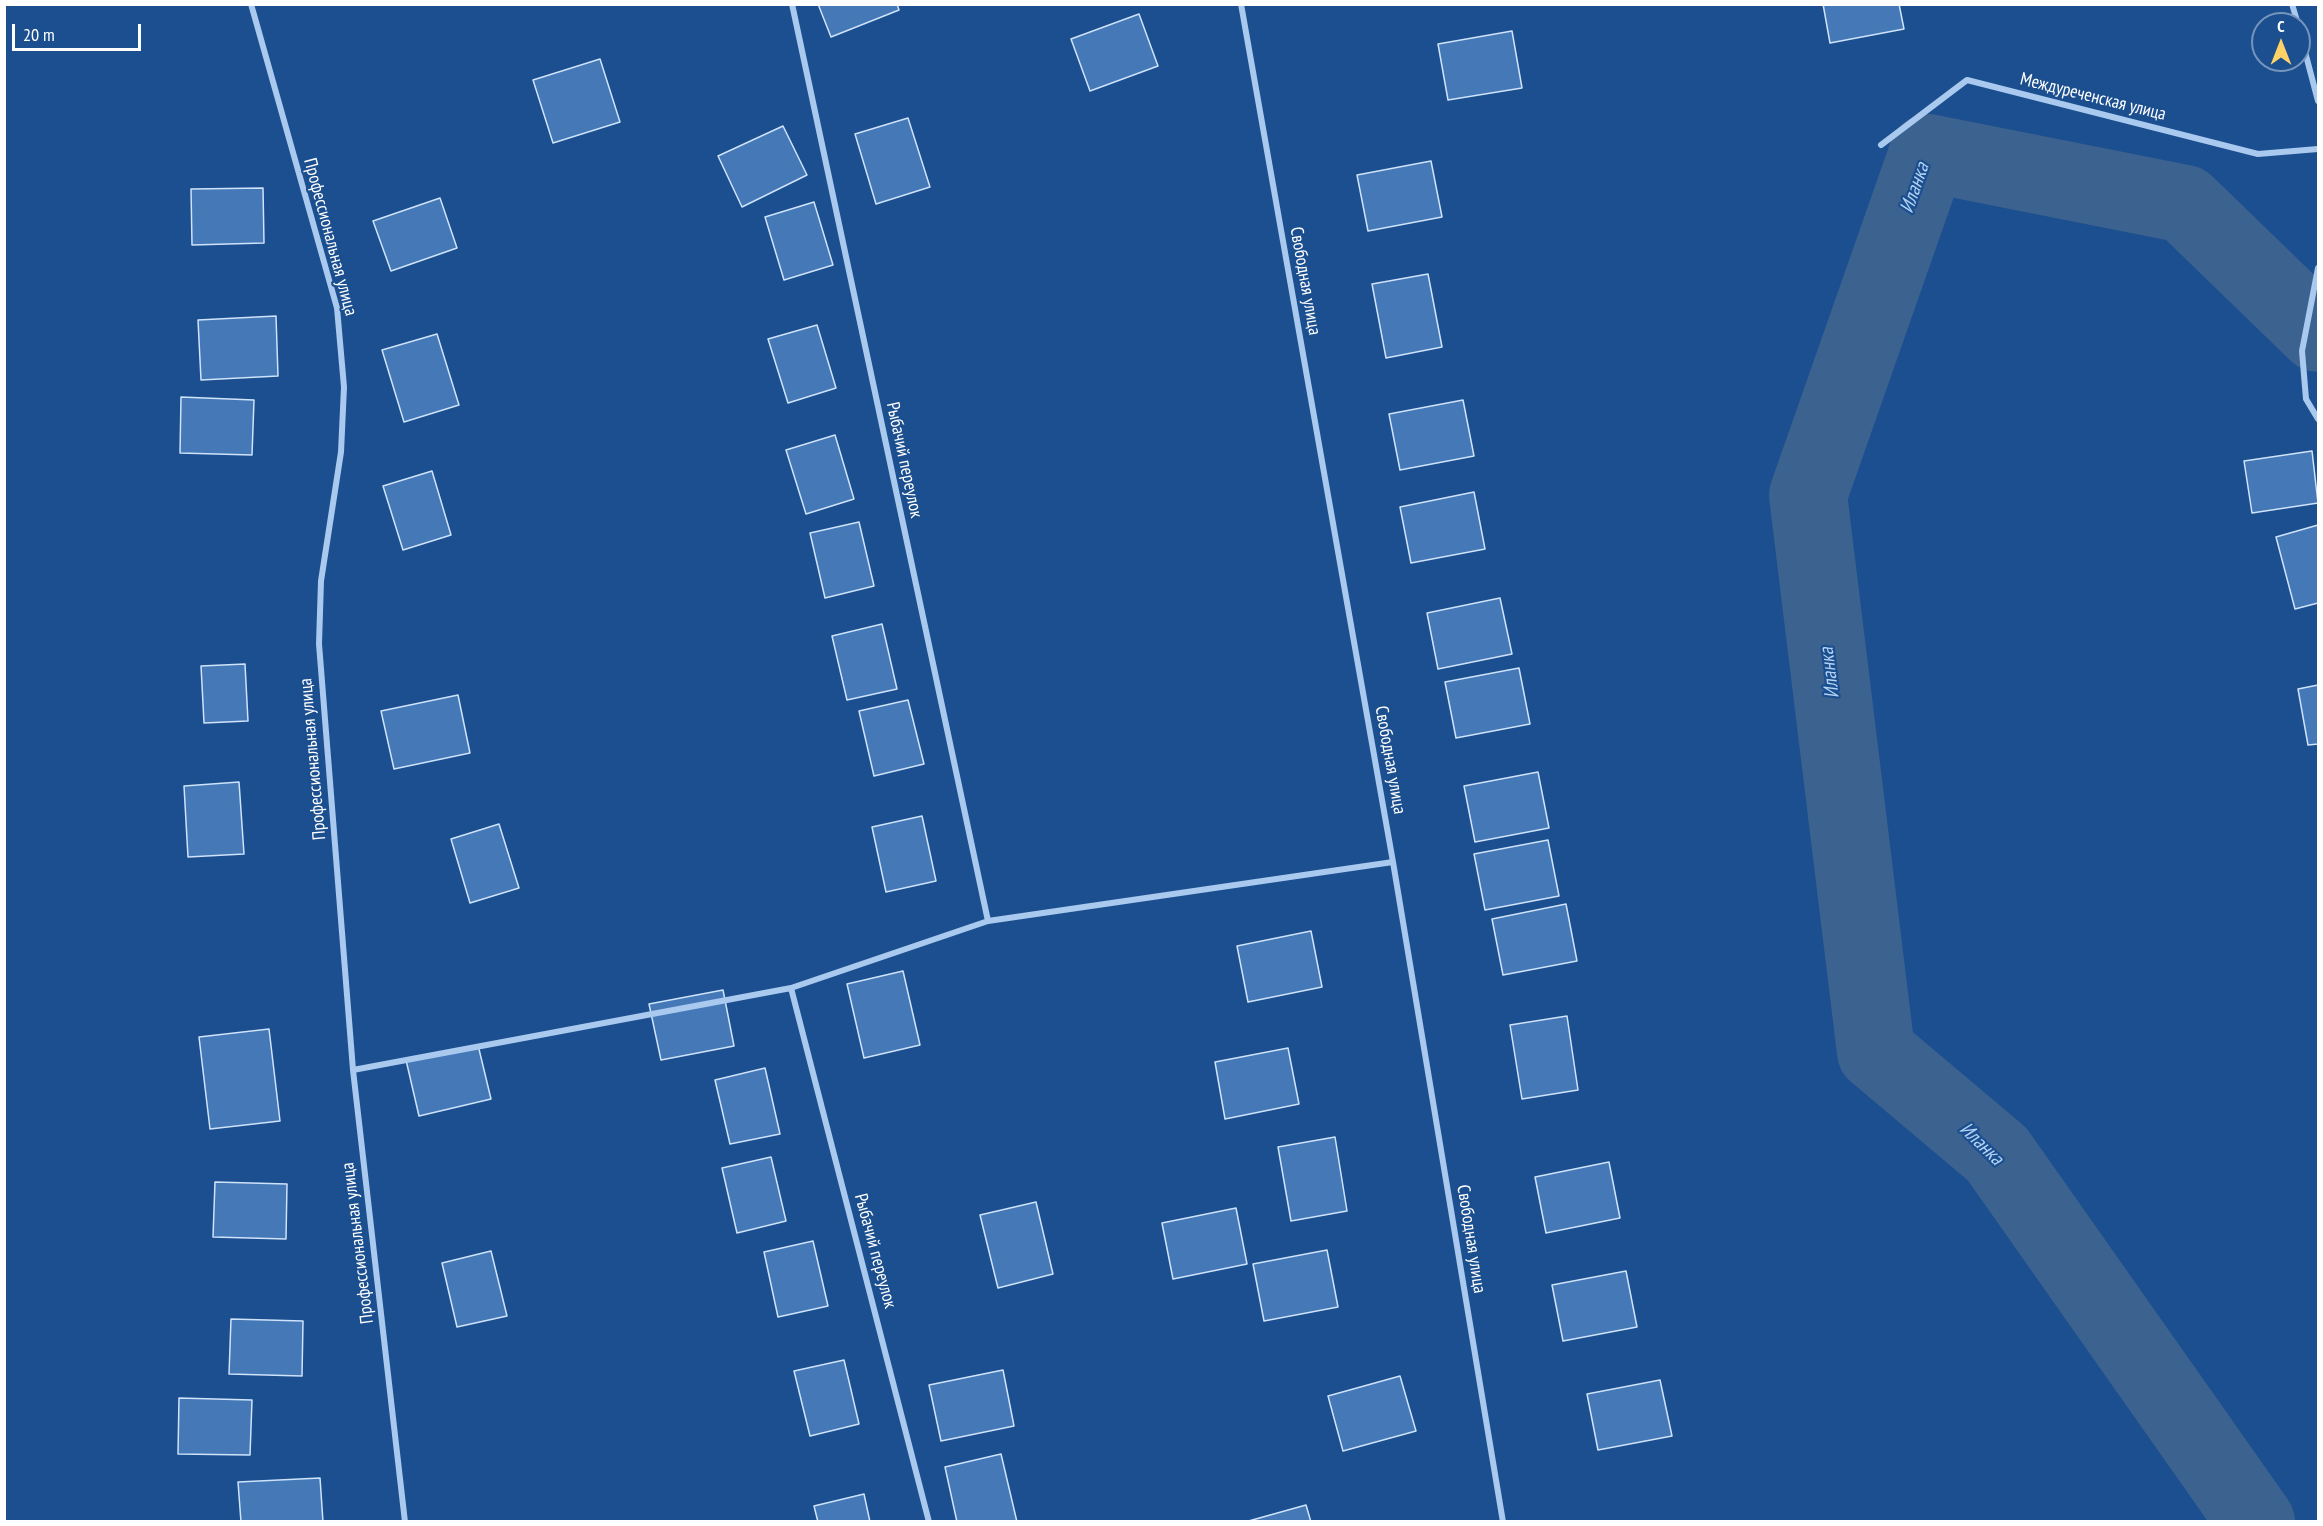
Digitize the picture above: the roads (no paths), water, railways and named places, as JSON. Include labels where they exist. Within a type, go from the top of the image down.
[{"type":"street","name":"Профессиональная улица","points":[[251,4],[337,308],[344,387],[341,452],[321,581],[319,644],[353,1070],[405,1521]]},
{"type":"street","name":"Рыбачий переулок","points":[[792,4],[987,921]]},
{"type":"street","name":"Свободная улица","points":[[1241,4],[1393,862],[1503,1521]]},
{"type":"street","points":[[2311,72],[2319,101]]},
{"type":"street","name":"Междуреченская улица","points":[[1881,145],[1966,80],[2258,153],[2319,149]]},
{"type":"street","points":[[2319,268],[2302,351],[2306,399],[2319,419]]},
{"type":"street","points":[[353,1070],[791,988],[987,921],[1393,862]]},
{"type":"street","name":"Рыбачий переулок","points":[[791,988],[929,1521]]},
{"type":"waterway","name":"Иланка","points":[[2256,1522],[1997,1154],[1876,1052],[1808,495],[1928,153],[2185,204],[2318,333]]}]
